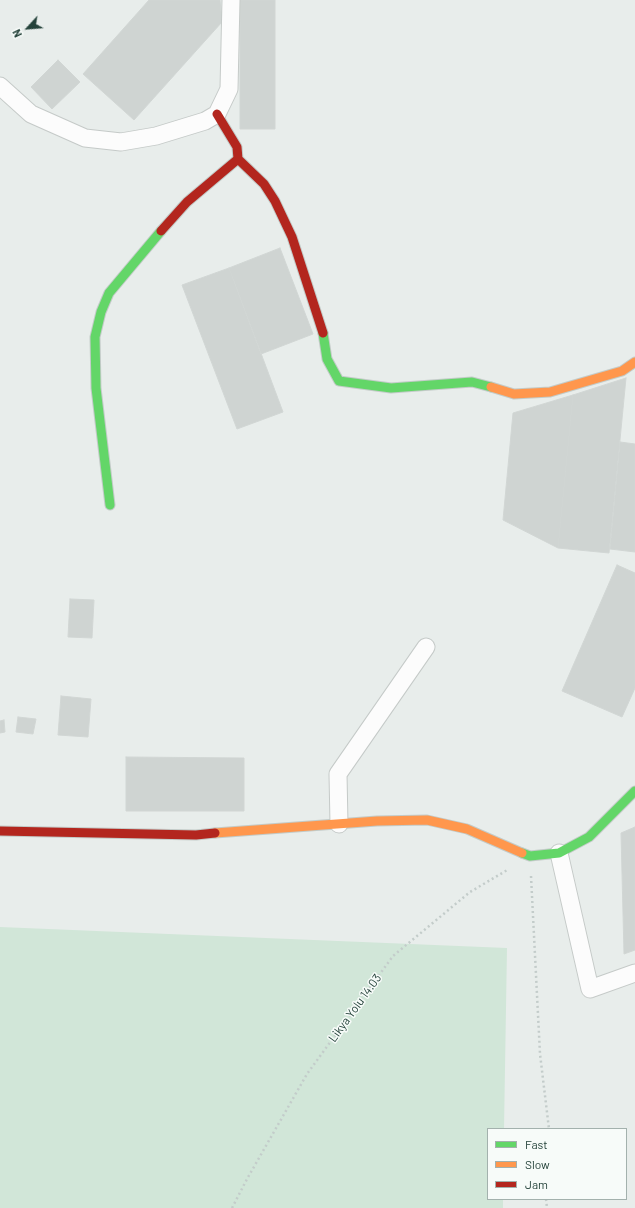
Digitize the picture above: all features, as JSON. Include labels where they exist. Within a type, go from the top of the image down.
[{"type":"street","points":[[0,86],[31,114],[85,138],[121,142],[156,136],[205,121],[217,114],[229,89],[231,0]]},
{"type":"street","points":[[217,114],[237,148],[238,159],[268,190],[275,201],[292,237],[320,322],[327,359],[338,381],[391,388],[472,382],[514,394],[550,392],[622,371],[635,362]]},
{"type":"street","points":[[110,505],[96,388],[95,337],[101,312],[109,293],[156,237],[188,202],[238,159]]},
{"type":"street","points":[[339,824],[338,774],[426,647]]},
{"type":"street","points":[[0,831],[71,831],[196,835],[339,824],[427,820],[467,829],[530,856],[559,853],[589,837],[635,791]]},
{"type":"street","points":[[559,853],[590,989],[635,973]]},
{"type":"path","points":[[530,856],[540,1054],[549,1128]]},
{"type":"path","name":"Likya Yolu 14.03","points":[[232,1208],[307,1074],[393,956],[470,892],[530,856]]},
{"type":"green space","points":[[0,927],[507,948],[504,1128],[487,1128],[487,1200],[503,1200],[503,1208],[0,1208]]},
{"type":"building","points":[[149,0],[220,0],[222,22],[134,120],[83,74]]},
{"type":"building","points":[[240,0],[275,0],[275,129],[240,129]]},
{"type":"building","points":[[58,60],[80,82],[52,109],[31,87]]},
{"type":"building","points":[[280,248],[313,334],[261,354],[229,268]]},
{"type":"building","points":[[229,268],[283,412],[237,429],[182,285]]},
{"type":"building","points":[[626,378],[609,553],[558,548],[573,395]]},
{"type":"building","points":[[573,395],[558,548],[503,520],[513,413]]},
{"type":"building","points":[[620,442],[635,444],[635,552],[610,549]]},
{"type":"building","points":[[617,565],[635,573],[635,688],[622,717],[562,691]]},
{"type":"building","points":[[70,599],[94,600],[92,638],[68,637]]},
{"type":"building","points":[[61,696],[91,699],[88,737],[58,735]]},
{"type":"building","points":[[18,717],[36,719],[33,734],[16,732]]},
{"type":"building","points":[[4,720],[5,732],[0,733],[0,721]]},
{"type":"building","points":[[126,757],[244,758],[244,811],[126,811]]},
{"type":"building","points":[[635,827],[635,950],[624,954],[621,833]]},
{"type":"traffic: fast","points":[[110,505],[96,388],[95,337],[101,312],[109,293],[161,231]]},
{"type":"traffic: fast","points":[[323,333],[327,359],[339,381],[391,388],[472,382],[491,387]]},
{"type":"traffic: fast","points":[[522,853],[530,856],[559,853],[589,837],[635,791]]},
{"type":"traffic: slow","points":[[491,387],[514,394],[550,392],[622,371],[635,362]]},
{"type":"traffic: slow","points":[[215,833],[377,821],[427,820],[467,829],[522,853]]},
{"type":"traffic: jam","points":[[217,114],[237,147],[238,159],[264,184],[275,201],[292,237],[323,333]]},
{"type":"traffic: jam","points":[[161,231],[187,202],[238,159]]},
{"type":"traffic: jam","points":[[0,831],[196,835],[215,833]]}]
